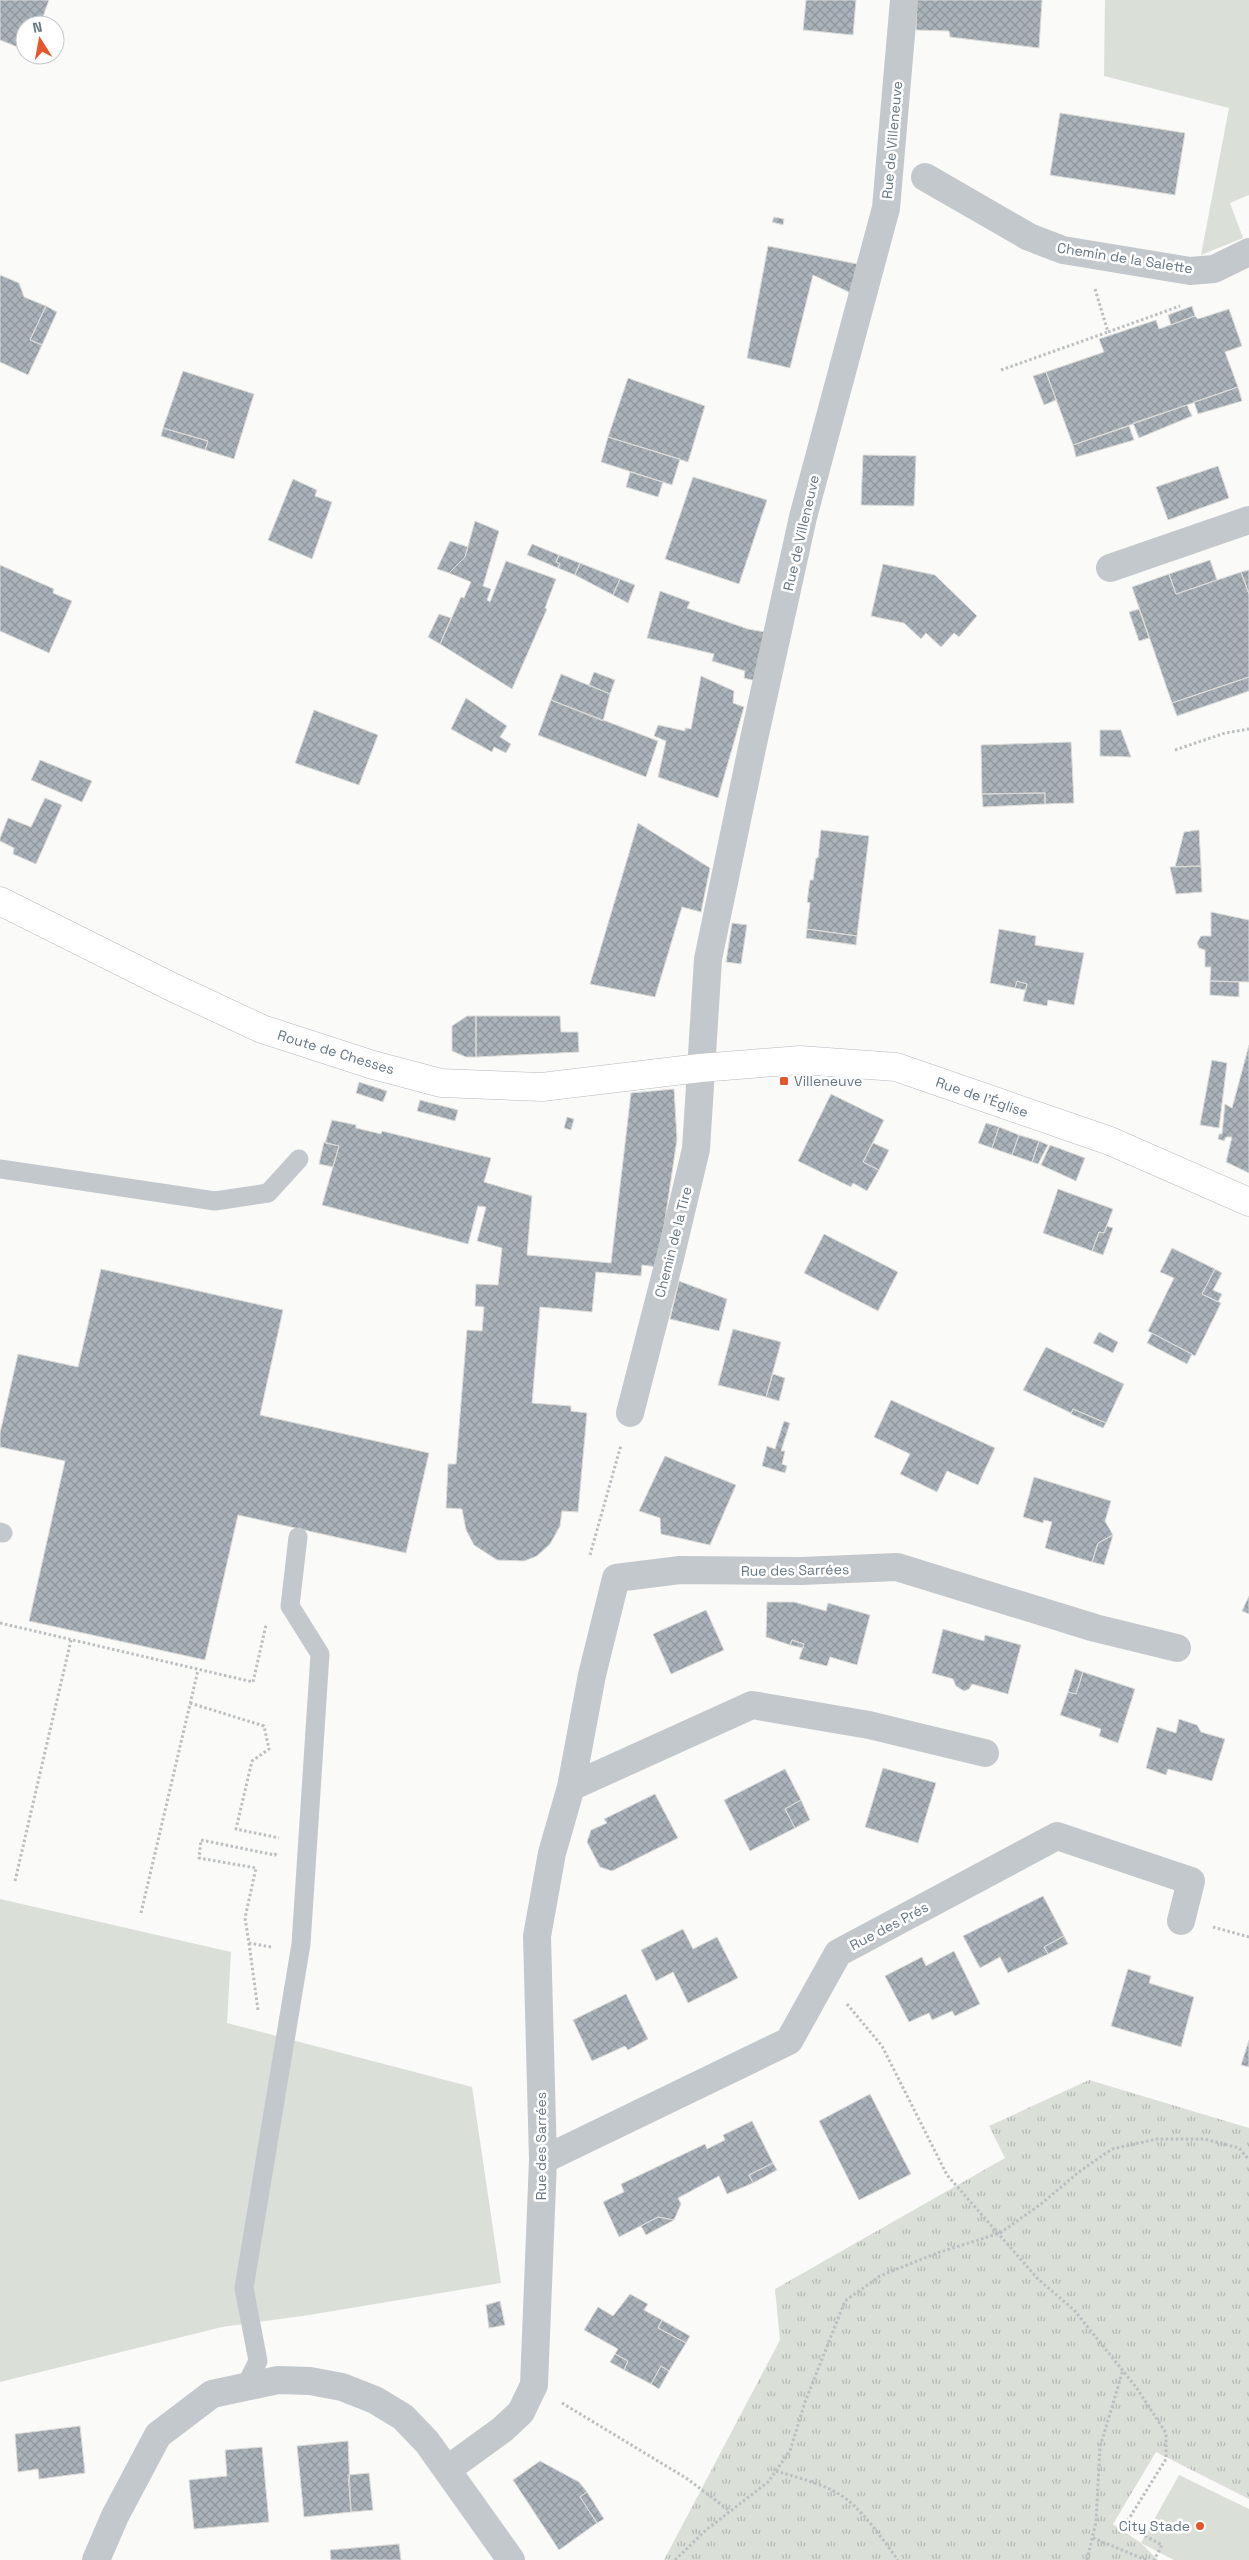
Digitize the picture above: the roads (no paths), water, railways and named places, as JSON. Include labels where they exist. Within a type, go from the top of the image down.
[{"type":"main road","name":"Route de Chesses","points":[[0,901],[172,988],[262,1028],[373,1065],[441,1082],[542,1087],[700,1068]]},
{"type":"main road","name":"Rue de l'Église","points":[[700,1068],[800,1060],[896,1067],[1110,1141],[1249,1202]]},
{"type":"street","name":"Rue de Villeneuve","points":[[700,1068],[708,959],[752,748],[803,517],[886,208],[904,0]]},
{"type":"street","name":"Chemin de la Salette","points":[[925,177],[1028,237],[1063,250],[1190,271],[1214,269],[1249,252]]},
{"type":"street","points":[[1110,568],[1249,520]]},
{"type":"street","name":"Chemin de la Tire","points":[[630,1413],[696,1149],[700,1068]]},
{"type":"street","name":"Rue des Sarrées","points":[[448,2469],[502,2429],[521,2412],[534,2385],[543,2160],[537,1936],[552,1853],[570,1787],[592,1675],[616,1578],[680,1570],[801,1571],[897,1567],[1094,1628],[1177,1648]]},
{"type":"street","points":[[570,1787],[752,1705],[869,1725],[985,1754]]},
{"type":"street","name":"Rue des Prés","points":[[543,2160],[789,2041],[838,1953],[1057,1836],[1191,1881],[1181,1921]]},
{"type":"street","points":[[96,2560],[114,2516],[158,2435],[212,2394],[278,2380],[310,2381],[342,2386],[375,2400],[403,2417],[427,2442],[448,2469],[511,2560]]},
{"type":"lane","points":[[0,1169],[215,1201],[268,1193],[299,1159]]},
{"type":"lane","points":[[245,2387],[258,2361],[244,2288],[299,1953],[320,1654],[290,1606],[298,1537]]},
{"type":"place","name":"Villeneuve","points":[[784,1081]]},
{"type":"place","name":"City Stade","points":[[1200,2526]]}]
